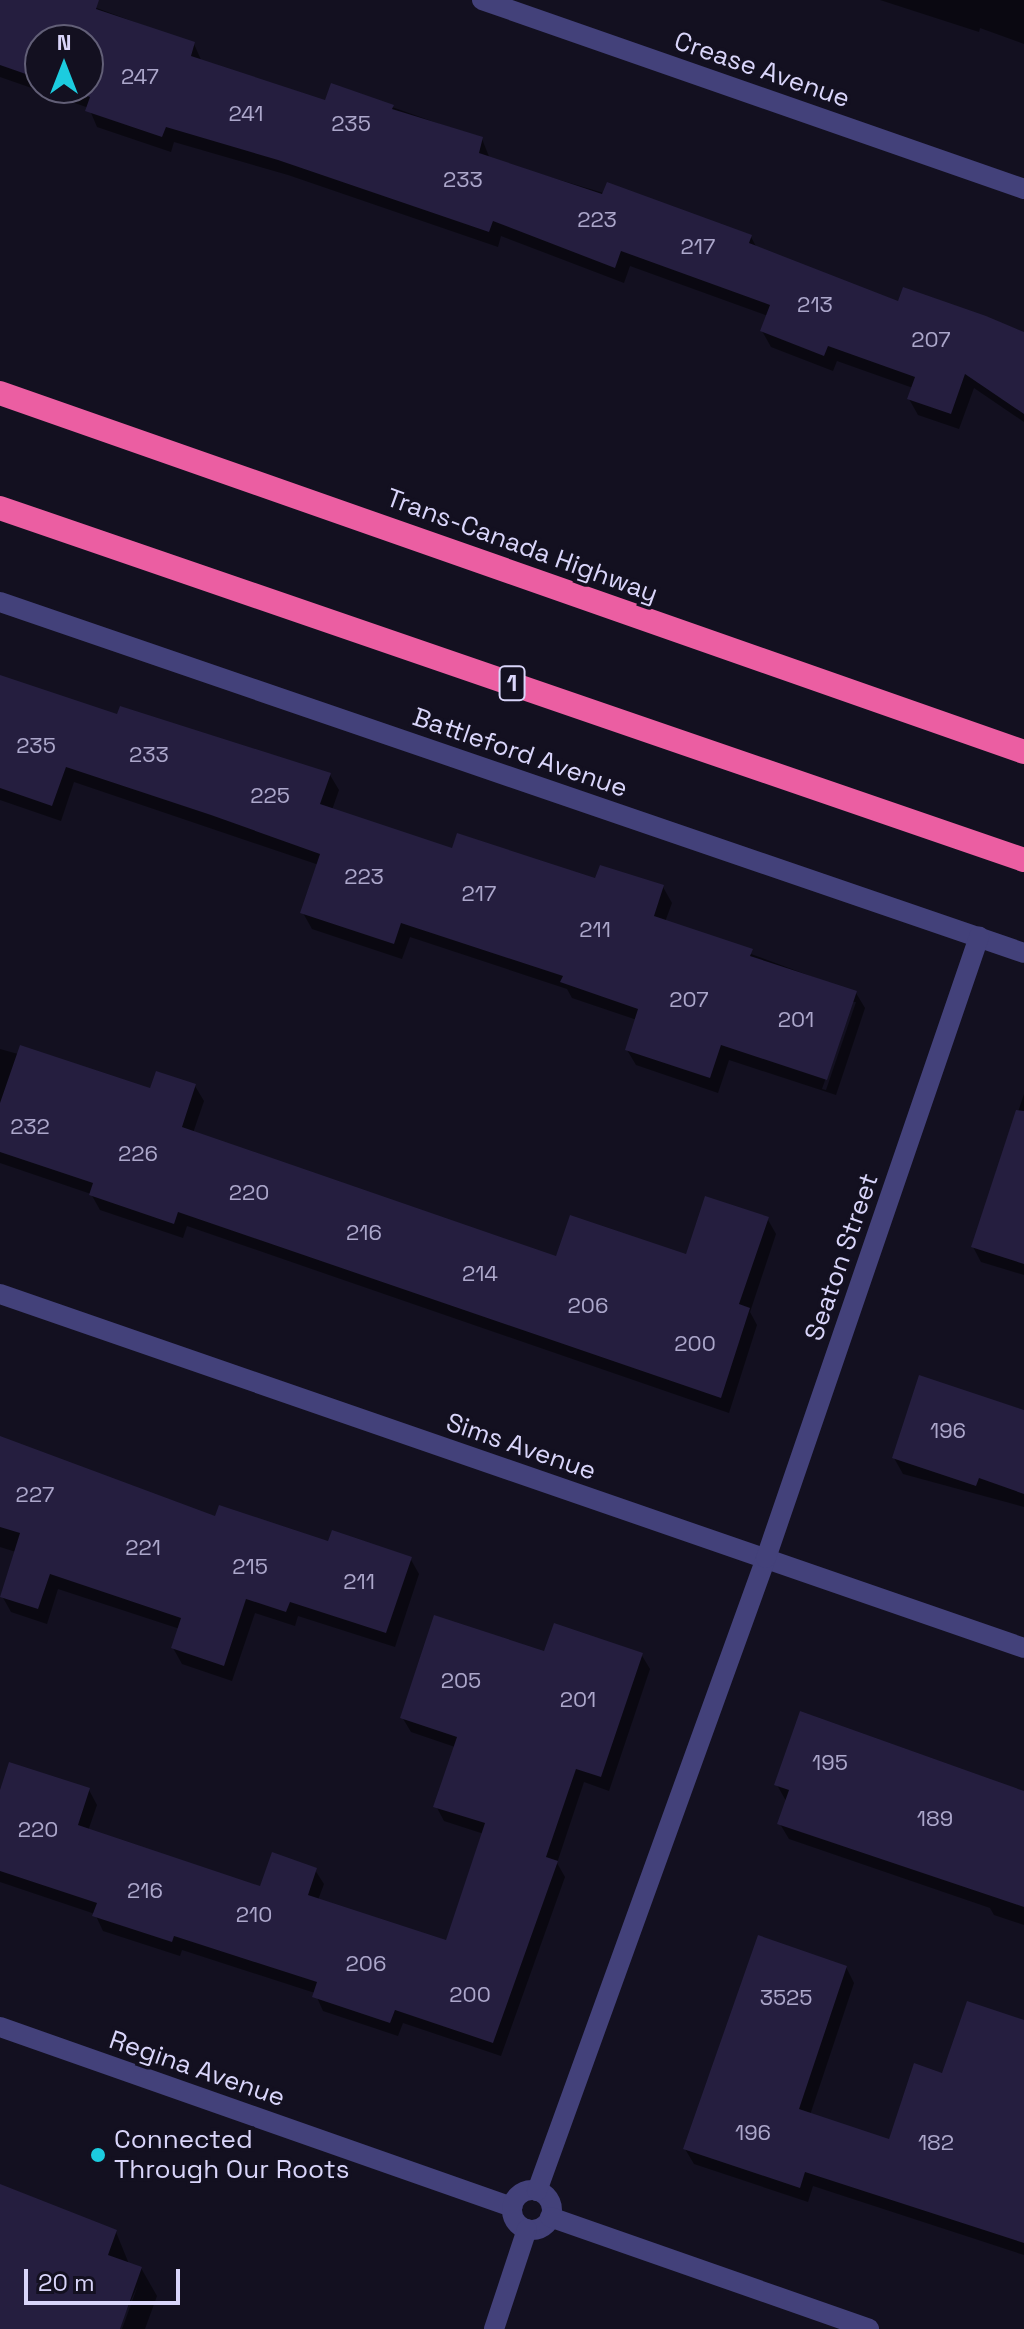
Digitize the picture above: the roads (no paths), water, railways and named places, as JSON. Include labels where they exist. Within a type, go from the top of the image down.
[{"type":"highway","name":"Trans-Canada Highway","points":[[0,393],[1024,752]]},
{"type":"highway","name":"1","points":[[0,508],[1024,860]]},
{"type":"street","name":"Crease Avenue","points":[[482,0],[1024,189]]},
{"type":"street","name":"Battleford Avenue","points":[[0,602],[1024,953]]},
{"type":"street","name":"Seaton Street","points":[[537,2191],[754,1594],[979,937]]},
{"type":"street","name":"Sims Avenue","points":[[0,1294],[1024,1648]]},
{"type":"street","name":"Regina Avenue","points":[[0,2027],[512,2207]]},
{"type":"street","points":[[537,2191],[551,2204],[550,2217],[540,2228],[527,2229],[514,2218],[512,2207],[518,2195],[537,2191]]},
{"type":"street","points":[[550,2217],[869,2329]]},
{"type":"street","points":[[494,2329],[527,2229]]},
{"type":"place","name":"Connected Through Our Roots","points":[[98,2155]]}]
